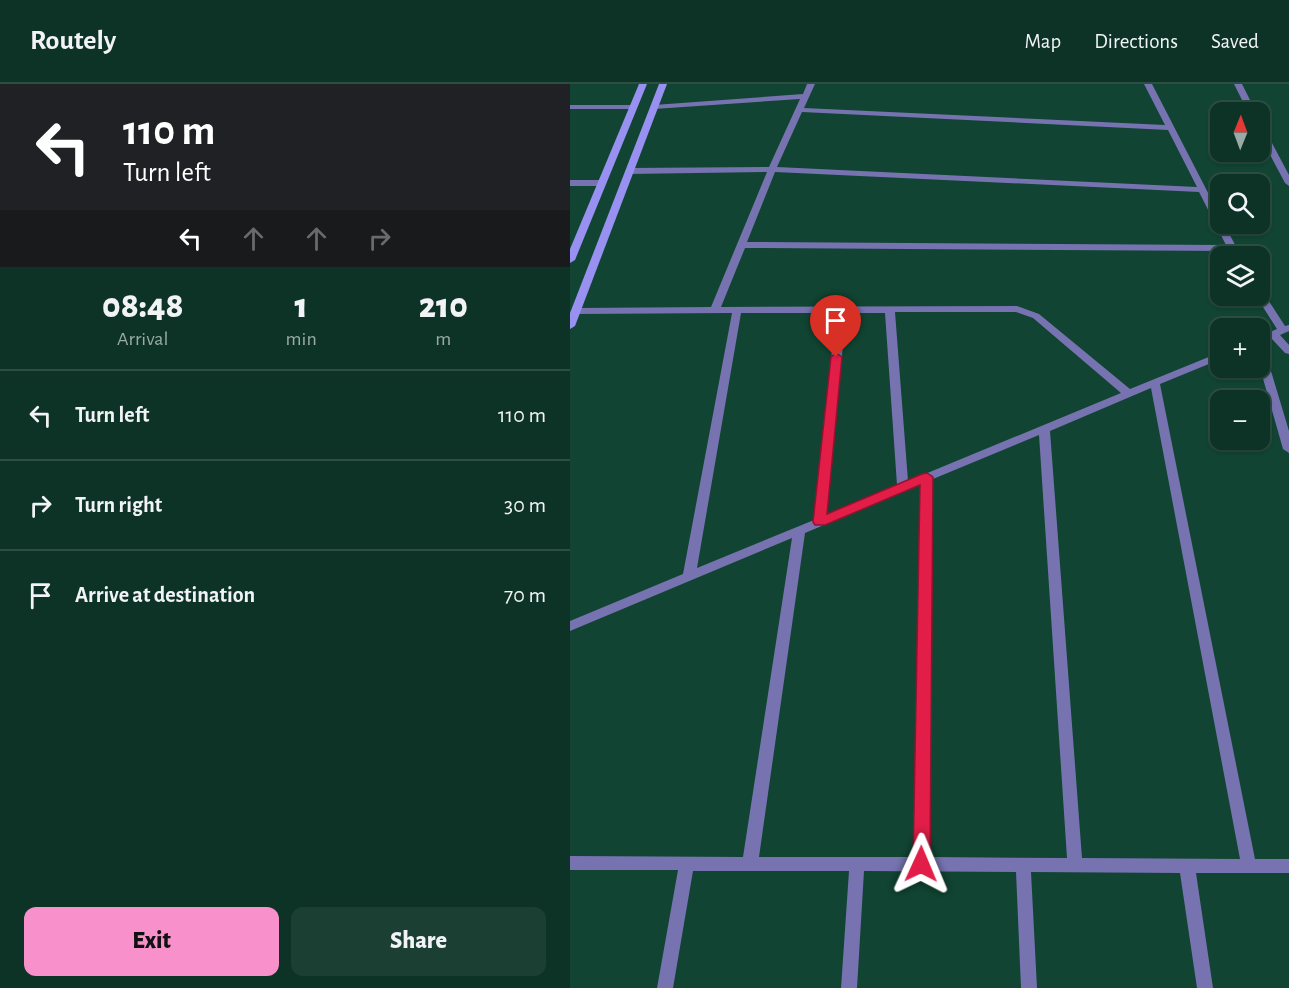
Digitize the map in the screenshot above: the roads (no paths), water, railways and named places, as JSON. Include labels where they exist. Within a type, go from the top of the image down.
[{"type":"street","points":[[570,326],[576,310],[601,183],[643,84]]},
{"type":"street","points":[[570,260],[591,239],[629,171],[663,84]]},
{"type":"street","points":[[714,310],[772,169],[811,84]]},
{"type":"street","points":[[1148,84],[1229,246]]},
{"type":"street","points":[[1238,84],[1247,102]]},
{"type":"street","points":[[654,107],[806,96]]},
{"type":"street","points":[[570,107],[632,107]]},
{"type":"street","points":[[799,110],[1170,128]]},
{"type":"street","points":[[1270,147],[1289,183]]},
{"type":"street","points":[[629,171],[772,169],[1201,190]]},
{"type":"street","points":[[570,183],[601,183]]},
{"type":"street","points":[[741,245],[1210,248]]},
{"type":"street","points":[[1269,306],[1286,329],[1270,335]]},
{"type":"street","points":[[576,310],[1027,311],[1036,316],[1129,394]]},
{"type":"street","points":[[689,576],[737,310]]},
{"type":"street","points":[[820,522],[841,310]]},
{"type":"street","points":[[890,310],[903,488]]},
{"type":"street","points":[[1273,334],[1289,351]]},
{"type":"street","points":[[570,626],[1210,360]]},
{"type":"street","points":[[1268,378],[1289,449]]},
{"type":"street","points":[[1155,383],[1249,866]]},
{"type":"street","points":[[1044,429],[1075,865]]},
{"type":"street","points":[[921,864],[927,477]]},
{"type":"street","points":[[750,863],[799,531]]},
{"type":"street","points":[[570,863],[1289,866]]},
{"type":"street","points":[[665,988],[687,863]]},
{"type":"street","points":[[849,988],[857,864]]},
{"type":"street","points":[[1023,865],[1029,988]]},
{"type":"street","points":[[1187,865],[1205,988]]}]
